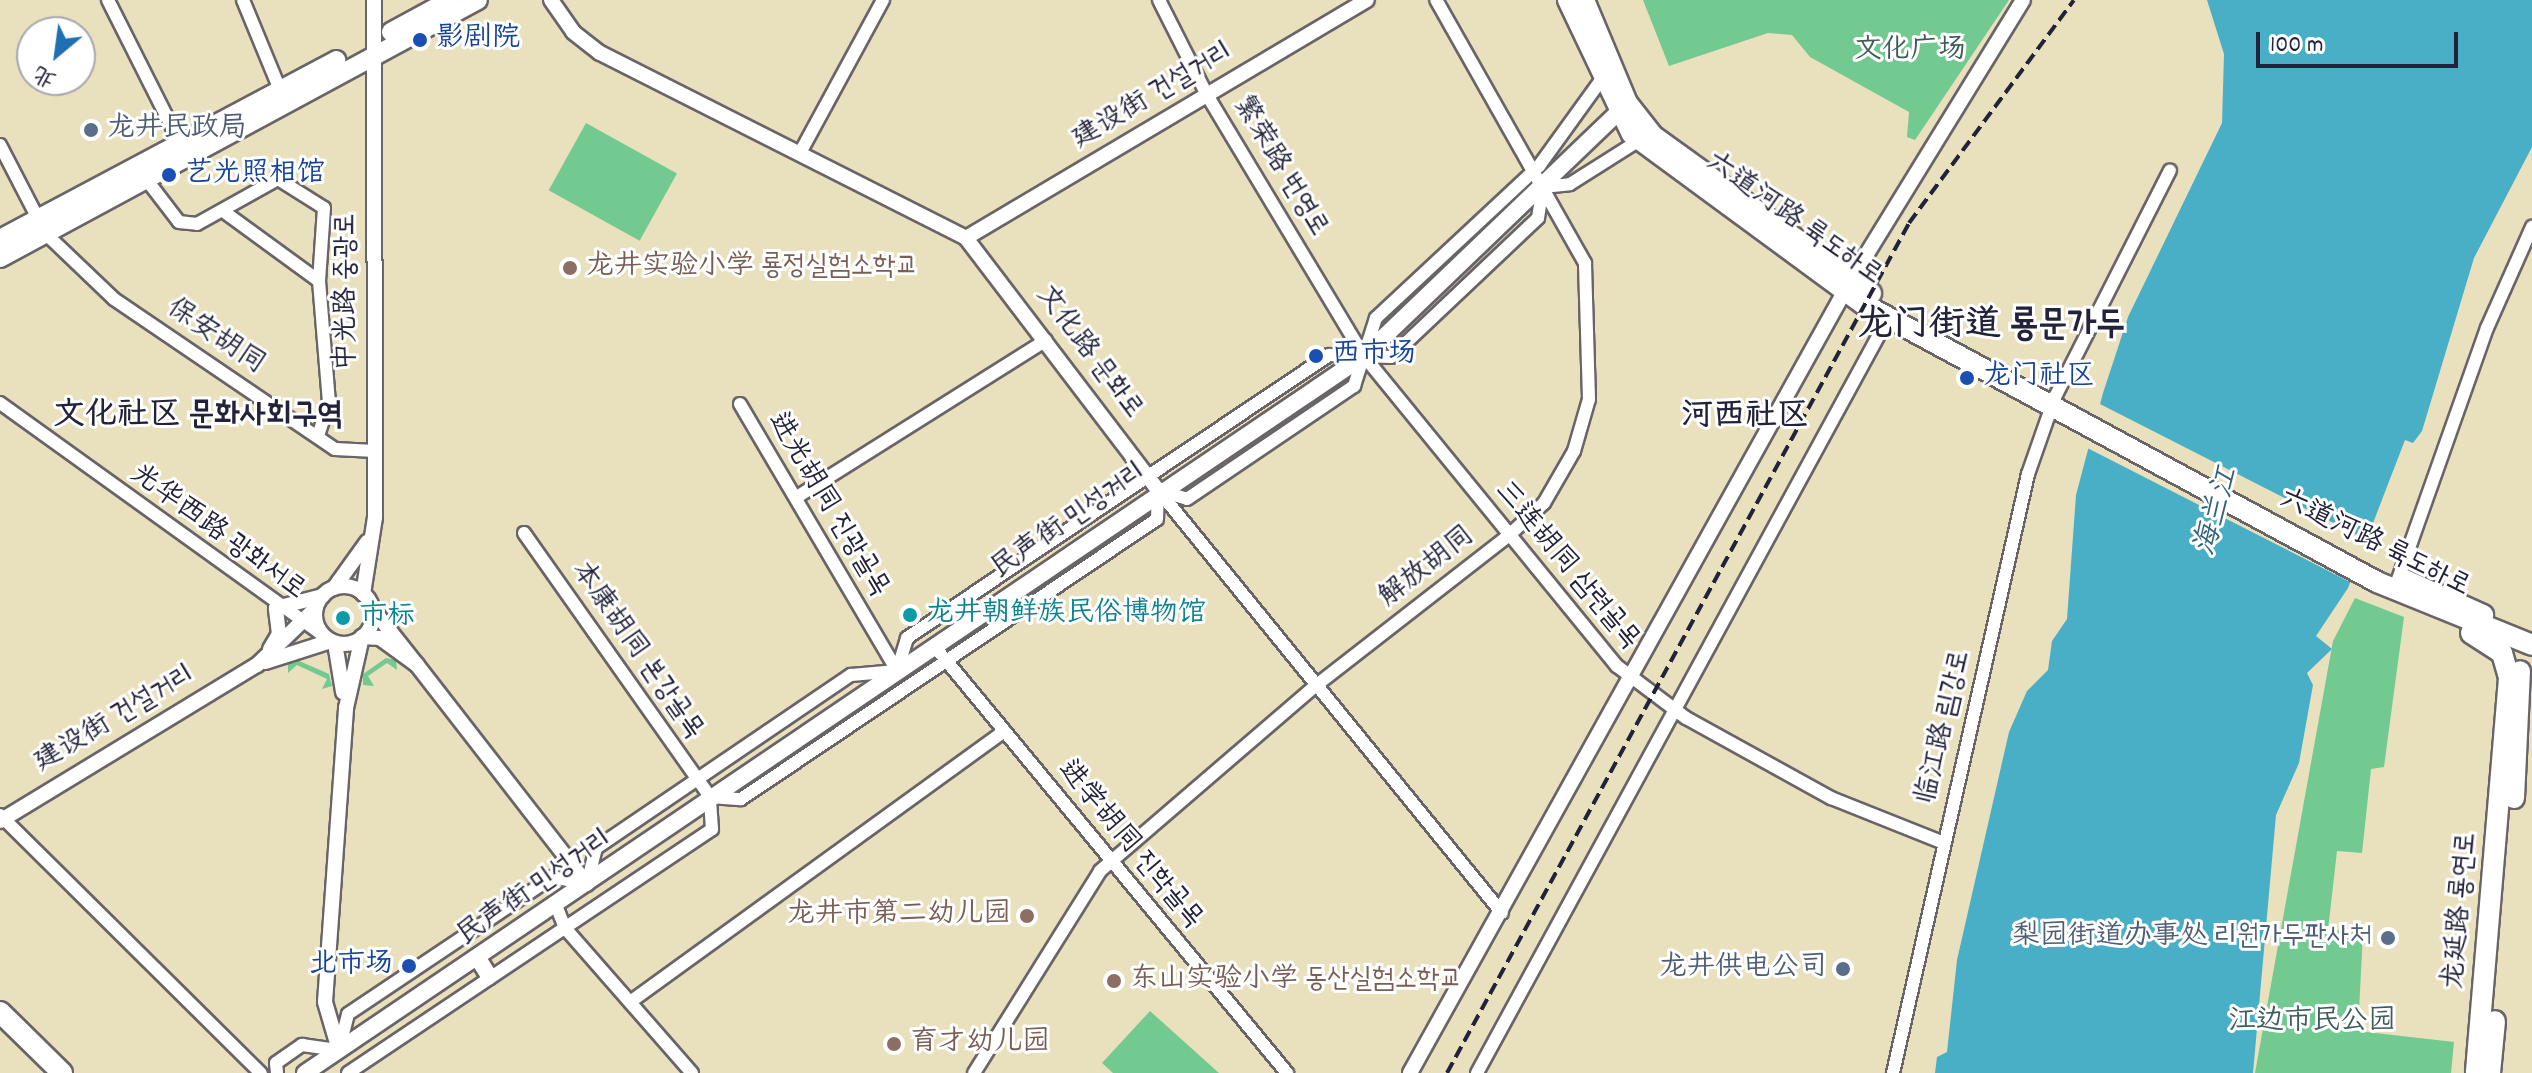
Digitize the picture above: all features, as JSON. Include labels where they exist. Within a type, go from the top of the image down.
[{"type":"highway","name":"六道河路 륙도하로","points":[[1568,0],[1601,80],[1623,109],[1673,153],[1848,284],[1887,320],[2053,403]]},
{"type":"highway","name":"六道河路 륙도하로","points":[[1584,0],[1623,109],[1638,141],[1848,284],[2075,416],[2388,580],[2448,617],[2532,645]]},
{"type":"highway","name":"六道河路 륙도하로","points":[[2388,580],[2532,632]]},
{"type":"highway","name":"龙延路 룡연로","points":[[2448,617],[2506,660],[2512,755],[2490,1073]]},
{"type":"highway","points":[[2489,618],[2509,638]]},
{"type":"highway","name":"龙延路 룡연로","points":[[2476,1073],[2512,755],[2529,716],[2509,638]]},
{"type":"highway","points":[[0,1012],[62,1073]]},
{"type":"highway","points":[[0,1031],[43,1073]]},
{"type":"main road","points":[[373,49],[450,0]]},
{"type":"main road","points":[[0,258],[42,226],[182,147],[282,94],[478,0]]},
{"type":"main road","name":"民声街 민성거리","points":[[305,1073],[557,908],[710,797],[935,647],[1153,483],[1364,356],[1623,109]]},
{"type":"main road","points":[[0,239],[42,226],[143,175],[182,147]]},
{"type":"main road","points":[[479,960],[489,976]]},
{"type":"street","points":[[108,0],[182,147]]},
{"type":"street","points":[[243,0],[282,94]]},
{"type":"street","name":"中光路 중광로","points":[[362,637],[374,527],[374,0]]},
{"type":"street","name":"文化路 문화로","points":[[551,0],[573,32],[600,53],[801,151],[966,238],[1314,687],[1502,913]]},
{"type":"street","points":[[801,151],[883,0]]},
{"type":"street","name":"繁荣路 번영로","points":[[1159,0],[1207,95],[1364,356]]},
{"type":"street","name":"建设街 건설거리","points":[[966,238],[1367,0]]},
{"type":"street","name":"解放胡同","points":[[974,1073],[1038,961],[1110,860],[1314,687],[1507,537],[1558,482],[1589,399],[1585,263],[1436,0]]},
{"type":"street","points":[[1410,1073],[1502,913],[1848,284],[2023,0]]},
{"type":"street","points":[[1364,356],[1376,318],[1533,171],[1601,80]]},
{"type":"street","points":[[1543,187],[1570,184],[1638,141]]},
{"type":"street","name":"保安胡同","points":[[0,145],[42,226],[114,299],[335,449],[375,451]]},
{"type":"street","name":"临江路 림강로","points":[[1893,1073],[2019,508],[2053,403],[2170,170]]},
{"type":"street","points":[[143,175],[179,222],[197,224],[278,179],[324,208],[319,281],[329,402],[318,436]]},
{"type":"street","points":[[223,211],[319,281]]},
{"type":"street","points":[[2388,580],[2487,328],[2532,227]]},
{"type":"street","points":[[1477,1073],[1887,320]]},
{"type":"street","points":[[797,497],[1046,340]]},
{"type":"street","name":"三连胡同 삼련골목","points":[[1364,356],[1507,537],[1630,677],[1831,798],[1944,843]]},
{"type":"street","name":"光华西路 광화서로","points":[[0,403],[276,608],[333,642]]},
{"type":"street","name":"进光胡同 진광골목","points":[[740,404],[897,671]]},
{"type":"street","points":[[348,1073],[712,829],[710,797],[741,799],[1157,519],[1153,483],[907,638],[897,671],[851,675],[596,848],[587,884]]},
{"type":"street","name":"中光路 중광로","points":[[257,665],[301,625],[358,563],[374,527]]},
{"type":"street","name":"本康胡同 본강골목","points":[[524,533],[710,797]]},
{"type":"street","points":[[324,598],[318,628],[333,642],[346,708]]},
{"type":"street","points":[[257,665],[279,634],[276,608],[324,598],[367,601],[587,884]]},
{"type":"street","points":[[257,665],[333,642],[362,637],[380,638],[417,665]]},
{"type":"street","points":[[339,1050],[325,1002],[346,708],[362,637]]},
{"type":"street","name":"进学胡同 진학골목","points":[[935,647],[1287,1073]]},
{"type":"street","name":"建设街 건설거리","points":[[1,818],[257,665]]},
{"type":"street","points":[[630,1002],[1004,731]]},
{"type":"street","points":[[1,818],[261,1073]]},
{"type":"street","points":[[339,1050],[348,1014],[553,877],[587,884]]},
{"type":"street","points":[[557,908],[565,928],[692,1073]]},
{"type":"street","points":[[277,1073],[276,1063],[302,1045],[339,1050]]},
{"type":"green space","name":"文化广场","points":[[1643,0],[2009,0],[1915,140],[1907,137],[1909,112],[1810,57],[1792,35],[1768,33],[1669,66]]},
{"type":"green space","points":[[586,123],[677,173],[640,241],[549,190]]},
{"type":"green space","name":"江边市民公园","points":[[2355,598],[2404,617],[2384,767],[2371,769],[2362,853],[2337,851],[2328,930],[2363,932],[2358,1031],[2454,1042],[2451,1073],[2255,1073],[2333,641]]},
{"type":"green space","points":[[386,658],[396,660],[397,670],[387,663],[368,676],[374,686],[363,685],[363,674]]},
{"type":"green space","points":[[297,660],[329,674],[332,686],[322,689],[327,679],[297,665],[288,673],[288,661]]},
{"type":"green space","points":[[1150,1011],[1219,1073],[1113,1073],[1102,1063]]},
{"type":"water","name":"海兰江","points":[[2207,0],[2532,0],[2532,147],[2474,258],[2422,431],[2413,443],[2405,440],[2348,588],[2316,636],[2332,649],[2307,673],[2313,685],[2299,763],[2276,815],[2253,1073],[1935,1073],[1937,1057],[1947,1052],[1957,960],[2009,732],[2027,691],[2048,670],[2052,641],[2067,619],[2076,495],[2103,393],[2128,317],[2222,123],[2224,54]]},
{"type":"pier","points":[[2096,402],[2370,542],[2350,582],[2076,442]]},
{"type":"railway","points":[[1447,1073],[1909,223],[2074,0]]},
{"type":"place","name":"影剧院","points":[[420,40]]},
{"type":"place","name":"龙井民政局","points":[[91,130]]},
{"type":"place","name":"艺光照相馆","points":[[169,175]]},
{"type":"place","name":"龙井实验小学 룡정실험소학교","points":[[570,268]]},
{"type":"place","name":"西市场","points":[[1316,356]]},
{"type":"place","name":"龙门社区","points":[[1967,378]]},
{"type":"place","name":"龙井朝鲜族民俗博物馆","points":[[910,615]]},
{"type":"place","name":"市标","points":[[343,618]]},
{"type":"place","name":"龙井市第二幼儿园","points":[[1027,916]]},
{"type":"place","name":"梨园街道办事处 리원가두판사처","points":[[2388,938]]},
{"type":"place","name":"北市场","points":[[409,966]]},
{"type":"place","name":"龙井供电公司","points":[[1843,969]]},
{"type":"place","name":"东山实验小学 동산실험소학교","points":[[1114,981]]},
{"type":"place","name":"育才幼儿园","points":[[894,1044]]},
{"type":"district","name":"龙门街道 룡문가두","points":[[1991,328]]},
{"type":"district","name":"文化社区 문화사회구역","points":[[198,417]]},
{"type":"district","name":"河西社区","points":[[1745,418]]}]
